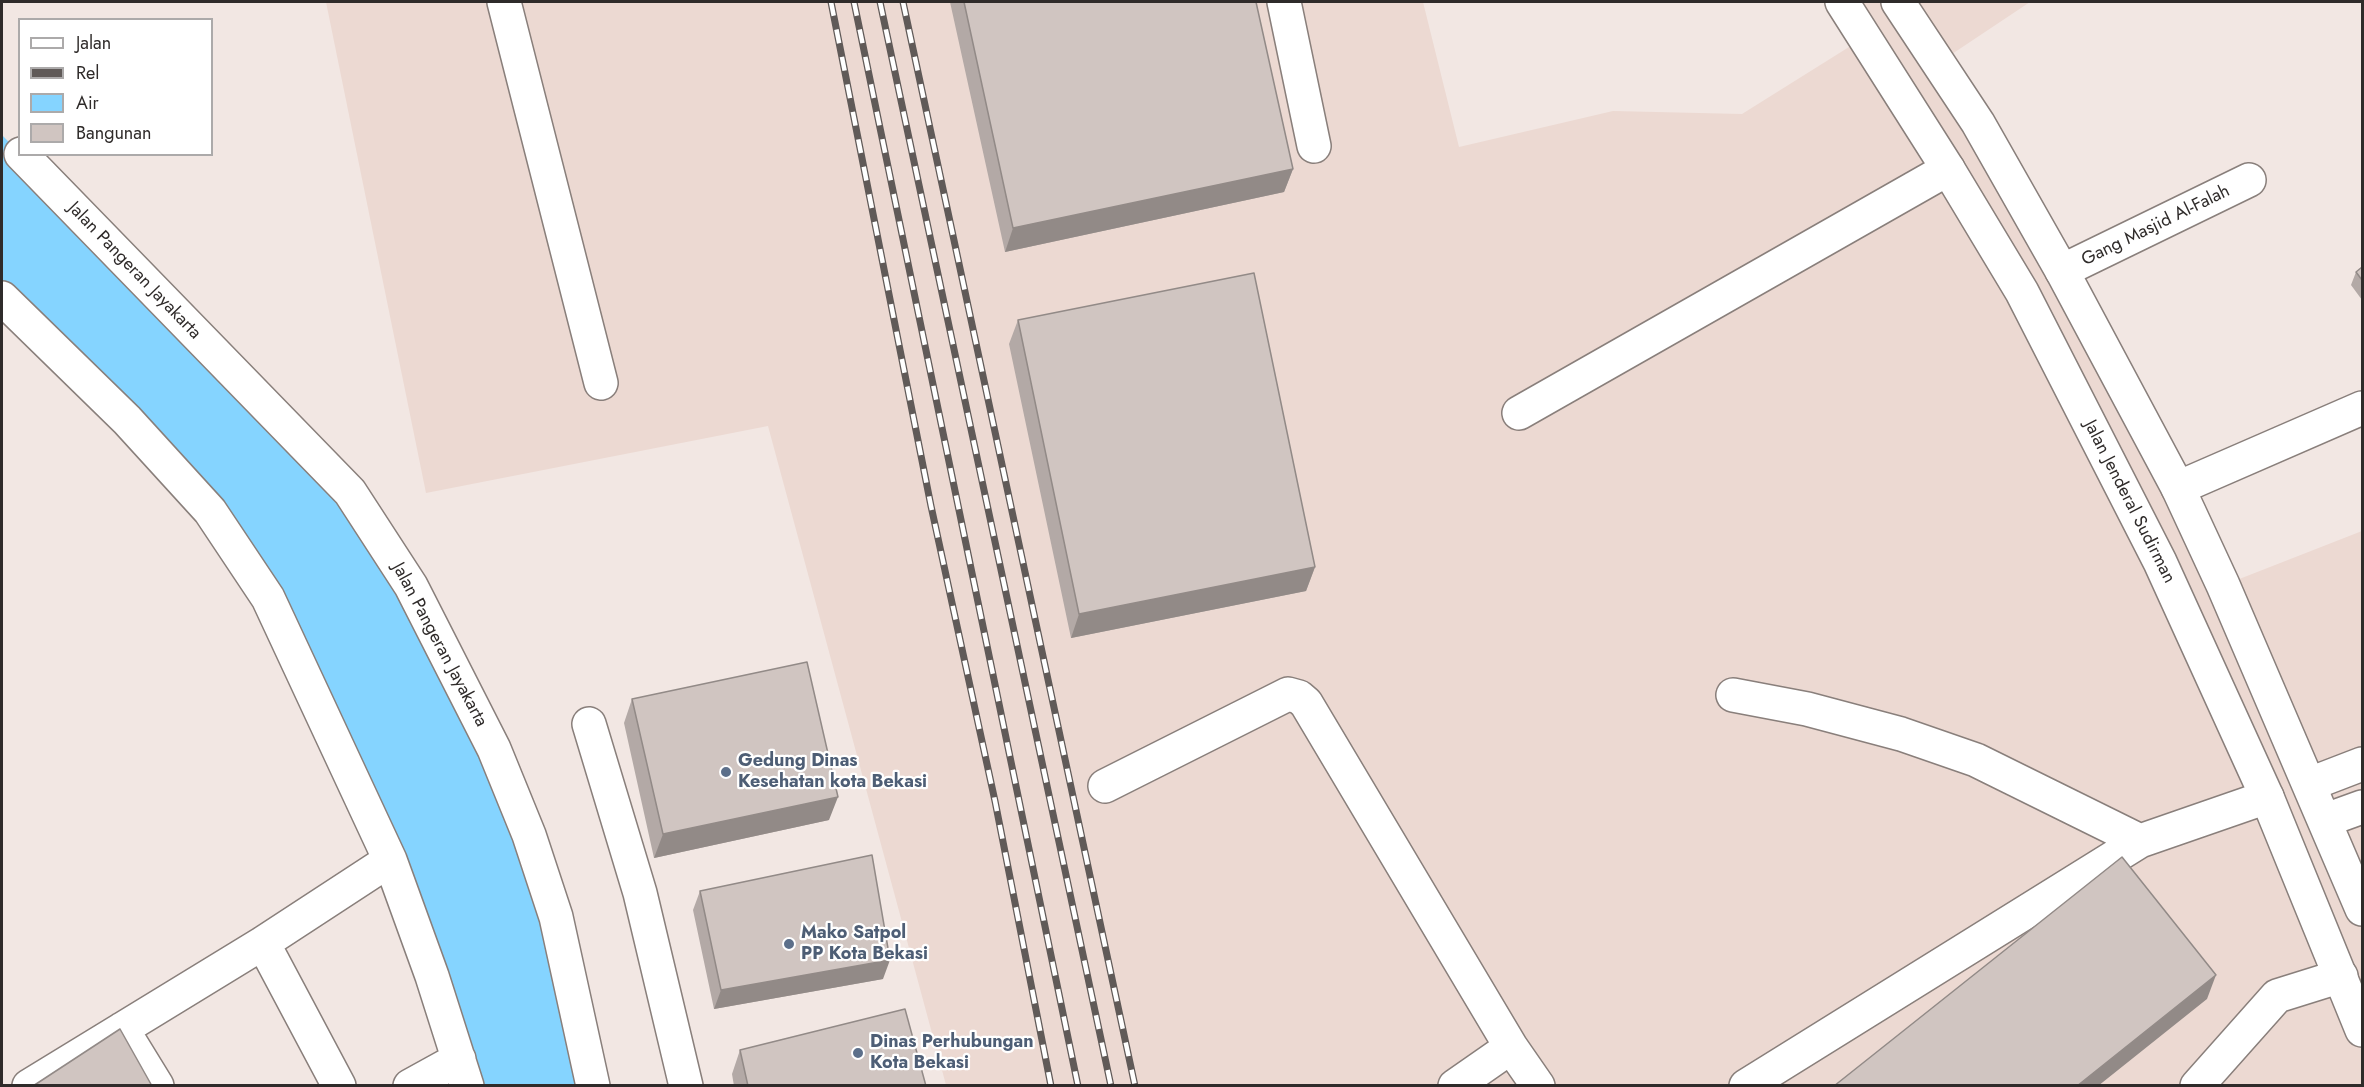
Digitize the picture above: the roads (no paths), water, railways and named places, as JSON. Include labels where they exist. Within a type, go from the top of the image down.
[{"type":"main road","points":[[504,2],[601,383]]},
{"type":"main road","points":[[1284,2],[1314,146]]},
{"type":"main road","name":"Jalan Jenderal Sudirman","points":[[1842,2],[1948,169],[2022,292],[2155,551],[2267,797],[2362,1030]]},
{"type":"main road","points":[[1898,2],[1978,123],[2062,271],[2178,488],[2326,820],[2362,909]]},
{"type":"main road","name":"Jalan Pangeran Jayakarta","points":[[2,135],[18,152]]},
{"type":"main road","name":"Jalan Pangeran Jayakarta","points":[[22,156],[350,492],[411,586],[494,749],[529,835],[556,917],[592,1086]]},
{"type":"main road","points":[[1519,413],[1948,169]]},
{"type":"main road","name":"Gang Masjid Al-Falah","points":[[2062,271],[2249,180]]},
{"type":"main road","points":[[2,298],[127,420],[210,511],[231,539],[268,598],[390,860],[463,1072],[410,1086]]},
{"type":"main road","points":[[2178,488],[2362,408]]},
{"type":"main road","points":[[1105,786],[1288,694],[1299,698],[1306,703],[1511,1047],[1538,1086]]},
{"type":"main road","points":[[1732,695],[1817,711],[1901,734],[1976,760],[2140,841]]},
{"type":"main road","points":[[590,724],[640,893],[686,1086]]},
{"type":"main road","points":[[2310,784],[2362,764]]},
{"type":"main road","points":[[1746,1086],[2140,841],[2267,797]]},
{"type":"main road","points":[[2326,820],[2362,807]]},
{"type":"main road","points":[[29,1086],[263,943],[390,860]]},
{"type":"main road","points":[[2307,893],[2348,875]]},
{"type":"main road","points":[[263,943],[339,1086]]},
{"type":"main road","points":[[2198,1086],[2277,996],[2341,976]]},
{"type":"main road","points":[[122,1029],[157,1086]]},
{"type":"main road","points":[[1455,1086],[1511,1047]]},
{"type":"water","points":[[2,135],[18,151],[18,156],[22,156],[350,492],[494,749],[593,1085],[467,1085],[268,598],[2,298]]},
{"type":"railway","points":[[831,2],[931,506],[995,801],[1051,1086]]},
{"type":"railway","points":[[854,2],[1078,1086]]},
{"type":"railway","points":[[880,2],[1111,1086]]},
{"type":"railway","points":[[903,2],[1135,1086]]},
{"type":"place","name":"Gedung Dinas Kesehatan kota Bekasi","points":[[726,772]]},
{"type":"place","name":"Mako Satpol PP Kota Bekasi","points":[[789,944]]},
{"type":"place","name":"Dinas Perhubungan Kota Bekasi","points":[[858,1053]]}]
